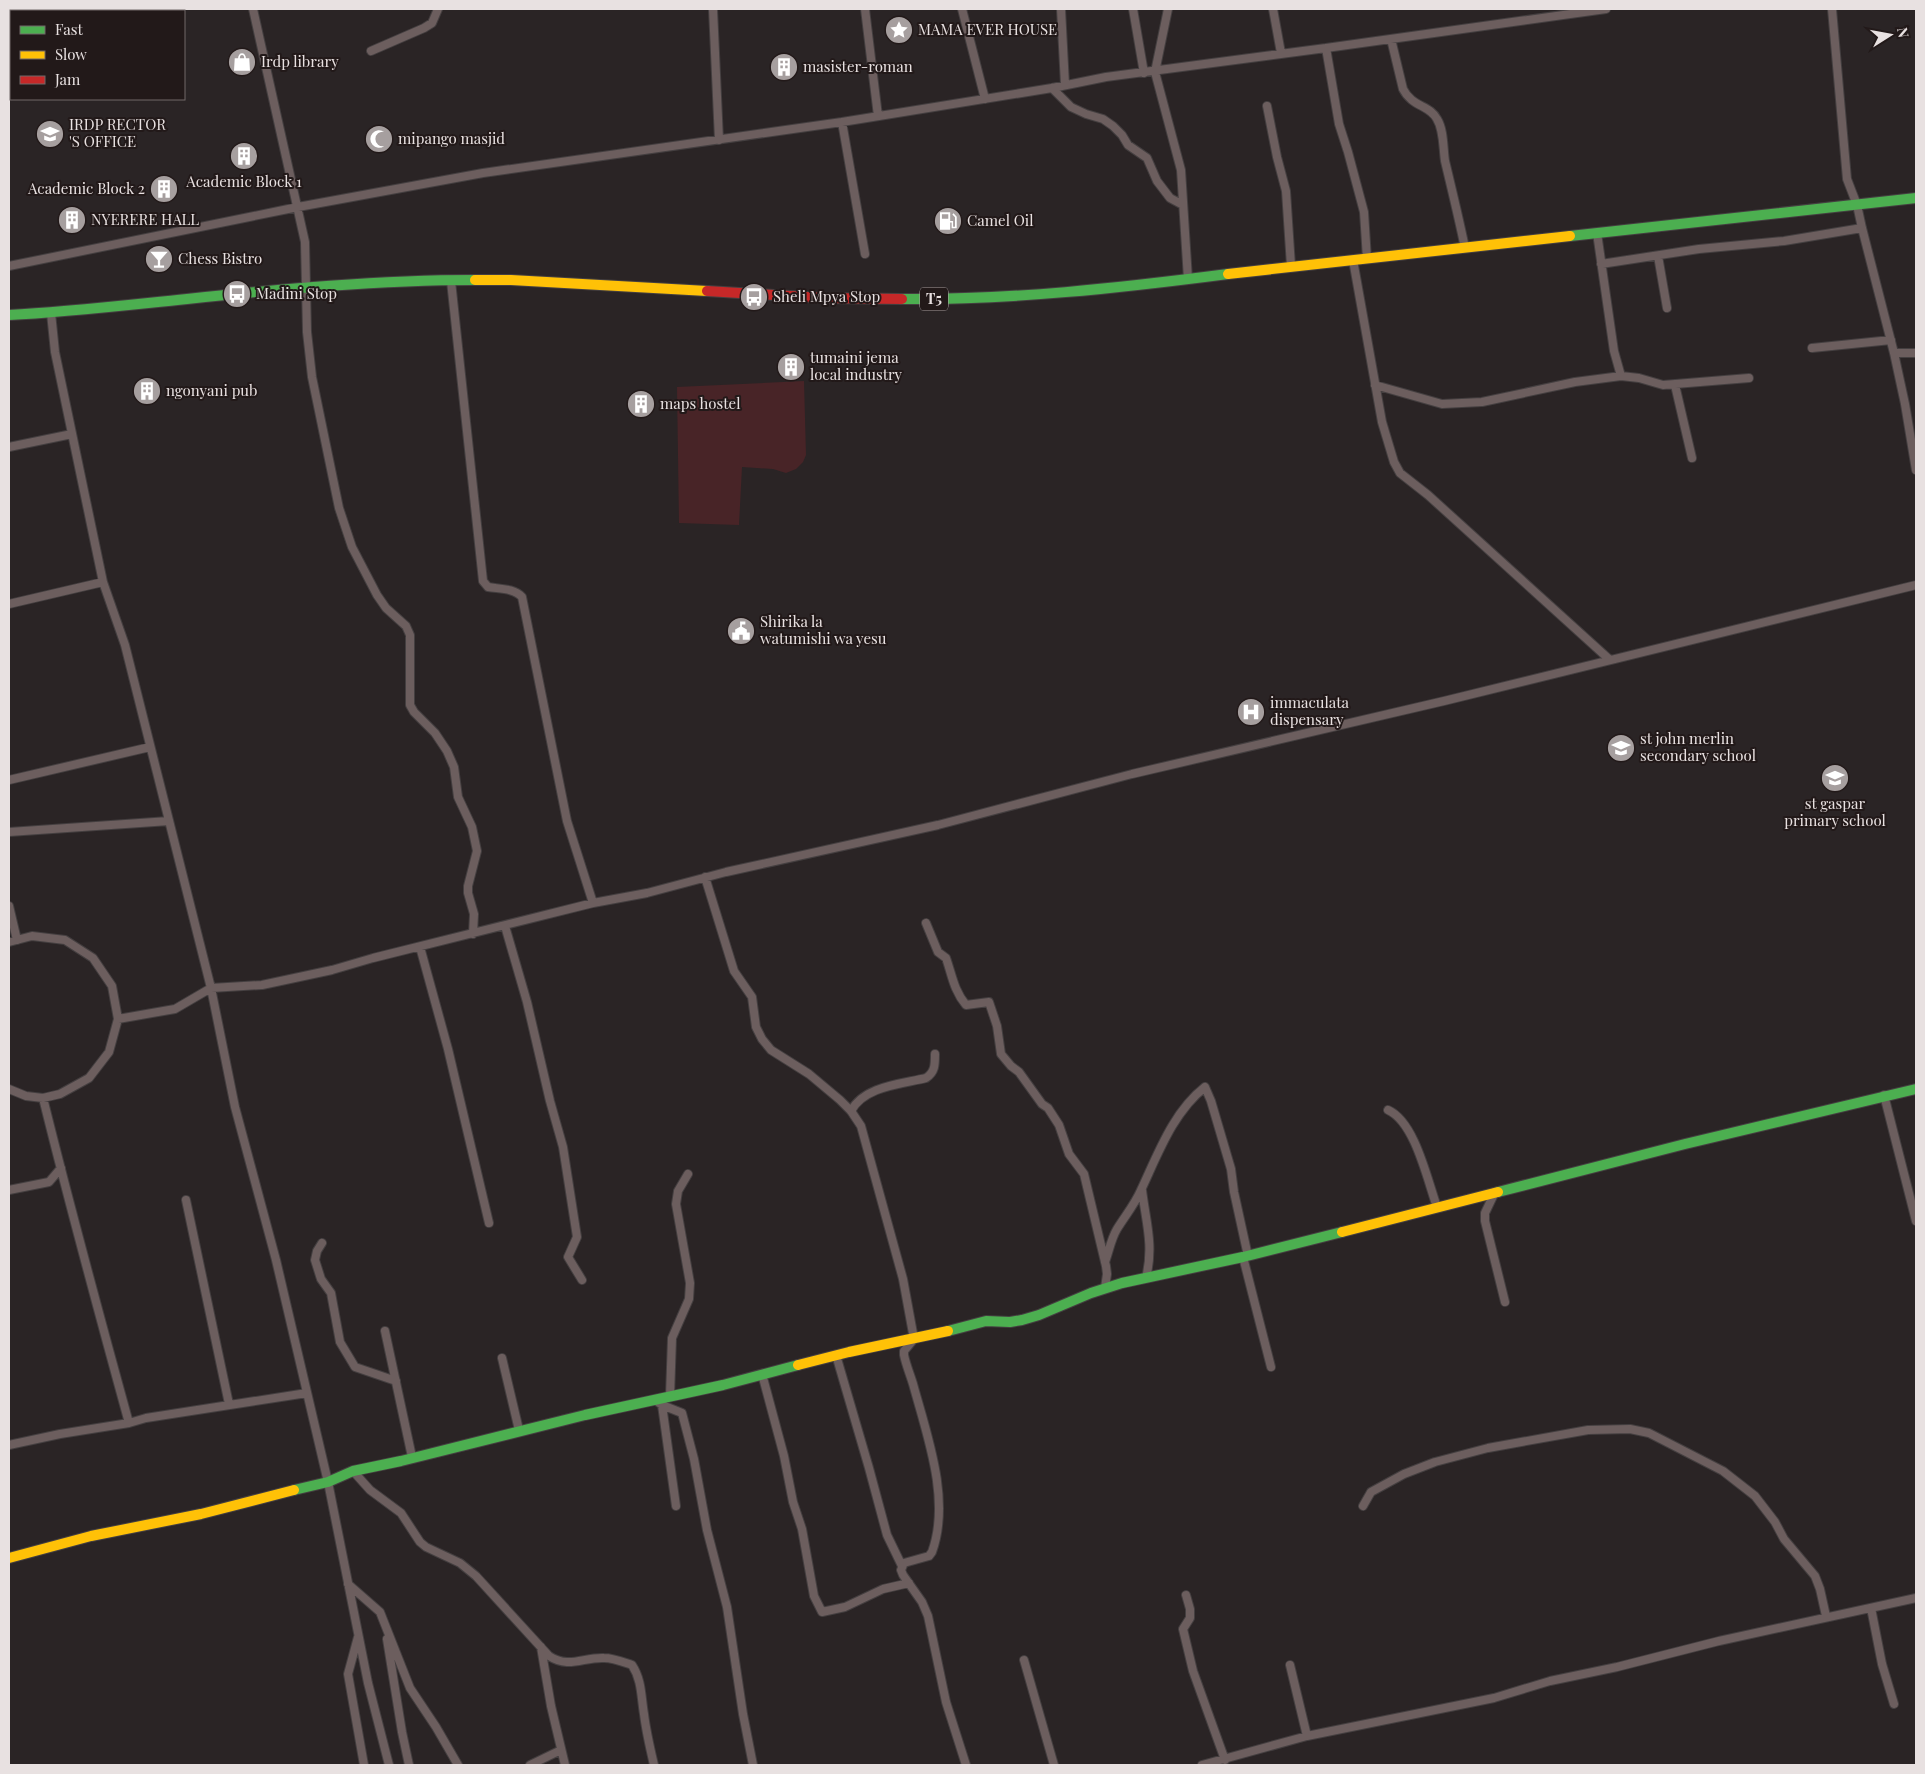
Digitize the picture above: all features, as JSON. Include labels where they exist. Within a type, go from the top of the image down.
[{"type":"main road","name":"T5","points":[[9,313],[51,313],[307,286],[464,279],[823,298],[895,299],[1006,296],[1188,279],[1291,266],[1916,198]]},
{"type":"main road","points":[[9,1558],[91,1536],[201,1514],[328,1482],[353,1471],[519,1430],[658,1402],[670,1396],[723,1385],[836,1355],[986,1322],[1010,1322],[1039,1316],[1105,1288],[1246,1256],[1495,1192],[1916,1089]]},
{"type":"street","points":[[253,9],[305,242],[307,332],[312,377],[339,508],[352,547],[377,595],[386,608],[406,626],[410,635],[410,705],[414,712],[435,733],[447,751],[454,767],[458,797],[472,827],[477,852],[468,886],[474,914],[473,934]]},
{"type":"street","points":[[372,51],[432,23],[438,9]]},
{"type":"street","points":[[714,9],[719,140]]},
{"type":"street","points":[[865,9],[878,116]]},
{"type":"street","points":[[962,9],[985,99]]},
{"type":"street","points":[[1061,9],[1065,85]]},
{"type":"street","points":[[1133,9],[1144,73]]},
{"type":"street","points":[[1168,9],[1155,72],[1181,170],[1188,279]]},
{"type":"street","points":[[1273,9],[1281,53]]},
{"type":"street","points":[[9,266],[298,206],[483,173],[842,122],[1052,88],[1106,77],[1391,40],[1531,20],[1576,10],[1606,9]]},
{"type":"street","points":[[1832,9],[1847,179],[1857,205],[1891,340],[1905,404],[1916,470]]},
{"type":"street","points":[[1391,40],[1406,95],[1412,101],[1432,111],[1438,120],[1465,248]]},
{"type":"street","points":[[1326,48],[1339,124],[1364,212],[1367,259]]},
{"type":"street","points":[[1052,88],[1070,107],[1086,114],[1103,118],[1113,126],[1128,145],[1147,158],[1157,181],[1170,198],[1183,205]]},
{"type":"street","points":[[1267,106],[1286,191],[1291,266]]},
{"type":"street","points":[[842,122],[865,254]]},
{"type":"street","points":[[1601,264],[1699,249],[1784,241],[1862,228]]},
{"type":"street","points":[[1597,234],[1614,351],[1621,376]]},
{"type":"street","points":[[1658,256],[1667,308]]},
{"type":"street","points":[[1353,260],[1382,422],[1394,462],[1400,474],[1428,495],[1610,660]]},
{"type":"street","points":[[451,281],[483,581],[488,587],[510,590],[522,596],[567,821],[593,903]]},
{"type":"street","points":[[51,313],[55,352],[103,582],[125,645],[211,988],[236,1107],[308,1393],[328,1482],[368,1683],[389,1765]]},
{"type":"street","points":[[1812,348],[1891,340]]},
{"type":"street","points":[[1894,353],[1916,353]]},
{"type":"street","points":[[1375,385],[1442,404],[1482,402],[1575,382],[1621,376],[1639,378],[1663,385],[1749,378]]},
{"type":"street","points":[[1675,384],[1692,458]]},
{"type":"street","points":[[9,447],[72,434]]},
{"type":"street","points":[[9,604],[103,582]]},
{"type":"street","points":[[118,1019],[175,1009],[211,988],[262,985],[298,978],[593,903],[647,893],[706,877],[938,825],[1132,774],[1444,701],[1916,585]]},
{"type":"street","points":[[9,780],[150,747]]},
{"type":"street","points":[[9,832],[168,821]]},
{"type":"street","points":[[706,877],[734,971],[752,997],[756,1027],[762,1039],[771,1050],[809,1074],[851,1111],[861,1126],[868,1146],[886,1221],[903,1279],[914,1339],[904,1351],[904,1355],[931,1446],[937,1484],[940,1522],[932,1552],[929,1556],[908,1560],[902,1566]]},
{"type":"street","points":[[9,906],[13,941],[32,936],[65,940],[93,958],[112,986],[118,1019],[109,1052],[89,1078],[60,1094],[44,1098],[26,1096],[9,1089]]},
{"type":"street","points":[[926,923],[938,952],[946,958],[955,990],[966,1005],[989,1002],[997,1026],[1001,1054],[1011,1066],[1020,1072],[1042,1104],[1048,1108],[1059,1125],[1069,1154],[1084,1174],[1105,1262],[1107,1274],[1105,1288]]},
{"type":"street","points":[[505,926],[527,1002],[550,1102],[563,1147],[577,1237],[568,1257],[582,1280]]},
{"type":"street","points":[[420,947],[448,1048],[489,1223]]},
{"type":"street","points":[[851,1111],[854,1106],[870,1093],[926,1078],[932,1074],[935,1067],[935,1054]]},
{"type":"street","points":[[1105,1262],[1116,1231],[1142,1190],[1148,1174],[1182,1109],[1205,1087],[1231,1169],[1246,1256],[1271,1367]]},
{"type":"street","points":[[1884,1096],[1916,1220]]},
{"type":"street","points":[[44,1098],[64,1187],[75,1219],[84,1260],[129,1423]]},
{"type":"street","points":[[1388,1110],[1396,1113],[1405,1122],[1416,1145],[1437,1207]]},
{"type":"street","points":[[49,1182],[61,1168]]},
{"type":"street","points":[[670,1396],[672,1338],[690,1292],[676,1204],[678,1191],[688,1174]]},
{"type":"street","points":[[9,1190],[49,1182],[64,1187]]},
{"type":"street","points":[[1142,1190],[1150,1242],[1150,1261],[1146,1278]]},
{"type":"street","points":[[1495,1192],[1485,1213],[1485,1221],[1505,1302]]},
{"type":"street","points":[[186,1200],[229,1404]]},
{"type":"street","points":[[322,1243],[317,1251],[315,1260],[321,1279],[331,1293],[340,1342],[355,1367],[396,1381]]},
{"type":"street","points":[[385,1331],[412,1457]]},
{"type":"street","points":[[836,1355],[870,1468],[887,1535],[902,1566],[903,1575],[922,1602],[928,1616],[946,1702],[966,1765]]},
{"type":"street","points":[[502,1358],[519,1430]]},
{"type":"street","points":[[762,1374],[784,1456],[793,1502],[802,1529],[814,1596],[822,1612],[845,1607],[883,1589],[909,1583]]},
{"type":"street","points":[[9,1445],[60,1434],[129,1423],[146,1418],[308,1393]]},
{"type":"street","points":[[658,1402],[676,1506]]},
{"type":"street","points":[[658,1402],[682,1413],[727,1608],[743,1714],[753,1765]]},
{"type":"street","points":[[1362,1506],[1371,1492],[1380,1485],[1435,1462],[1488,1448],[1588,1430],[1630,1429],[1650,1433],[1723,1471],[1755,1496],[1775,1522],[1784,1539],[1815,1576],[1826,1616]]},
{"type":"street","points":[[353,1471],[370,1490],[401,1513],[420,1542],[426,1547],[460,1563],[476,1576],[549,1656],[558,1662],[603,1658],[632,1665],[638,1674],[645,1725],[653,1762],[661,1765]]},
{"type":"street","points":[[348,1584],[380,1612],[410,1688],[458,1765]]},
{"type":"street","points":[[1186,1595],[1190,1609],[1190,1618],[1183,1629],[1189,1656],[1225,1760]]},
{"type":"street","points":[[1202,1765],[1307,1736],[1494,1698],[1550,1681],[1618,1667],[1826,1616],[1916,1598]]},
{"type":"street","points":[[1871,1608],[1882,1664],[1894,1704]]},
{"type":"street","points":[[385,1625],[409,1765]]},
{"type":"street","points":[[358,1635],[348,1674],[364,1765]]},
{"type":"street","points":[[540,1646],[551,1706],[565,1765]]},
{"type":"street","points":[[1024,1660],[1054,1765]]},
{"type":"street","points":[[1290,1665],[1307,1736]]},
{"type":"street","points":[[530,1765],[561,1750]]},
{"type":"shaded area","points":[[804,381],[806,455],[803,462],[796,469],[786,473],[773,469],[742,467],[739,525],[679,523],[677,387]]},
{"type":"traffic: fast","points":[[1570,236],[1916,198]]},
{"type":"traffic: fast","points":[[902,299],[943,299],[1065,292],[1228,274]]},
{"type":"traffic: fast","points":[[9,315],[330,286],[475,280]]},
{"type":"traffic: fast","points":[[1498,1192],[1685,1144],[1916,1089]]},
{"type":"traffic: fast","points":[[948,1331],[986,1321],[1010,1322],[1022,1320],[1122,1283],[1243,1257],[1342,1232]]},
{"type":"traffic: fast","points":[[294,1490],[328,1482],[353,1471],[401,1461],[585,1415],[723,1385],[798,1365]]},
{"type":"traffic: slow","points":[[1228,274],[1570,236]]},
{"type":"traffic: slow","points":[[475,280],[511,280],[707,291]]},
{"type":"traffic: slow","points":[[1342,1232],[1498,1192]]},
{"type":"traffic: slow","points":[[798,1365],[948,1331]]},
{"type":"traffic: slow","points":[[9,1558],[91,1536],[201,1514],[294,1490]]},
{"type":"traffic: jam","points":[[707,291],[823,298],[902,299]]},
{"type":"place","name":"MAMA EVER HOUSE","points":[[899,30]]},
{"type":"place","name":"Irdp library","points":[[242,62]]},
{"type":"place","name":"masister-roman","points":[[784,67]]},
{"type":"place","name":"IRDP RECTOR 'S OFFICE","points":[[50,134]]},
{"type":"place","name":"mipango masjid","points":[[379,139]]},
{"type":"place","name":"Academic Block 1","points":[[244,156]]},
{"type":"place","name":"Academic Block 2","points":[[164,189]]},
{"type":"place","name":"NYERERE HALL","points":[[72,220]]},
{"type":"place","name":"Camel Oil","points":[[948,221]]},
{"type":"place","name":"Chess Bistro","points":[[159,259]]},
{"type":"place","name":"Madini Stop","points":[[237,294]]},
{"type":"place","name":"Sheli Mpya Stop","points":[[754,297]]},
{"type":"place","name":"tumaini jema local industry","points":[[791,367]]},
{"type":"place","name":"ngonyani pub","points":[[147,391]]},
{"type":"place","name":"maps hostel","points":[[641,404]]},
{"type":"place","name":"Shirika la watumishi wa yesu","points":[[741,631]]},
{"type":"place","name":"immaculata dispensary","points":[[1251,712]]},
{"type":"place","name":"st john merlin secondary school","points":[[1621,748]]},
{"type":"place","name":"st gaspar primary school","points":[[1835,778]]}]
